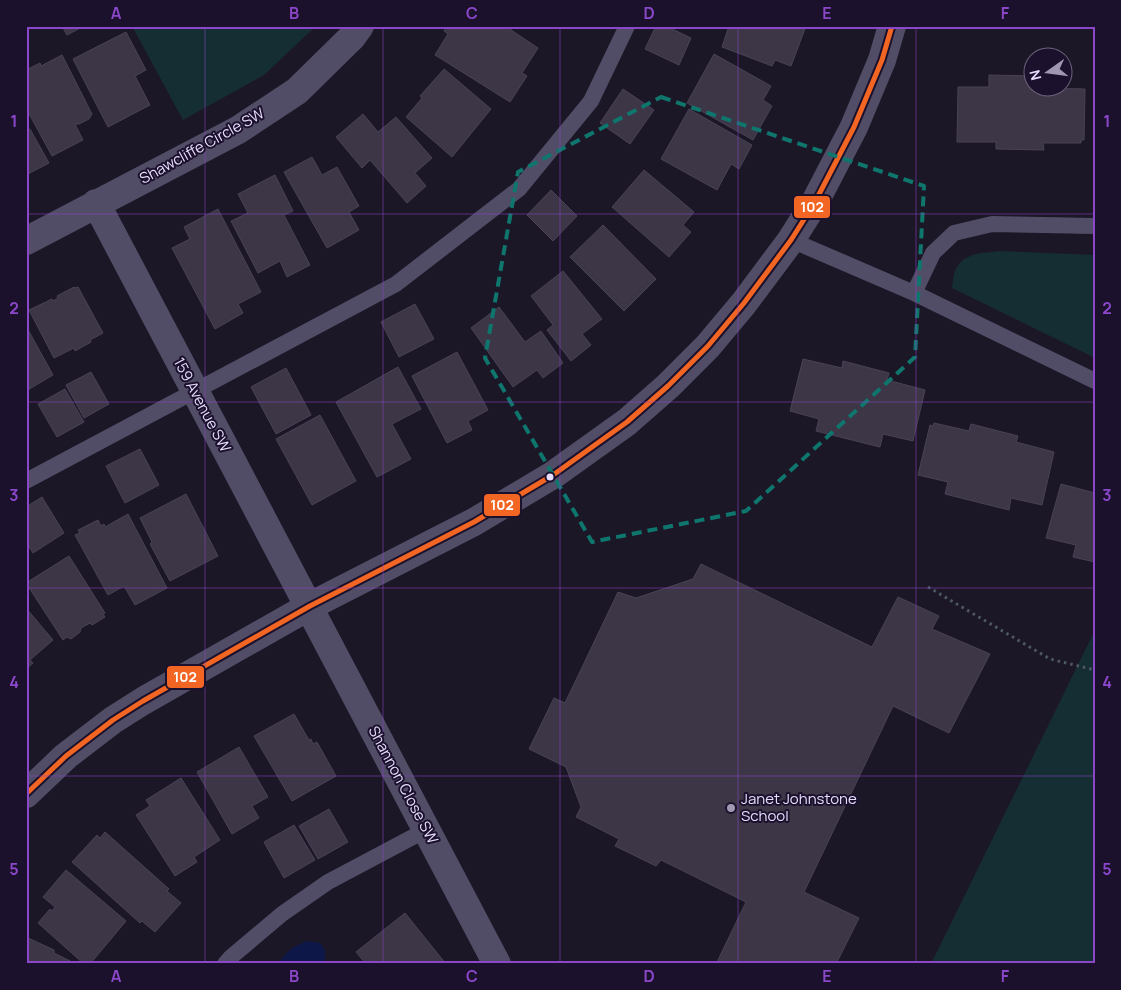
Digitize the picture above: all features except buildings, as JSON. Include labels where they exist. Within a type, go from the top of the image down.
[{"type":"street","name":"Shawcliffe Circle SW","points":[[26,241],[238,130],[297,91],[352,37],[360,26]]},
{"type":"street","points":[[26,794],[66,756],[120,715],[183,677],[310,606],[474,522],[553,475],[627,422],[668,386],[708,346],[744,302],[791,240],[815,202],[854,127],[882,60],[892,26]]},
{"type":"street","name":"159 Avenue SW","points":[[96,203],[194,392],[310,606]]},
{"type":"street","name":"Shannon Close SW","points":[[310,606],[497,964]]},
{"type":"lane","points":[[26,481],[396,284],[519,189],[591,101],[627,26]]},
{"type":"lane","points":[[914,293],[933,253],[954,233],[992,224],[1095,226]]},
{"type":"lane","points":[[791,240],[914,293],[1095,381]]},
{"type":"lane","points":[[225,964],[282,914],[328,882],[426,830]]},
{"type":"path","points":[[928,587],[1050,659],[1095,670]]},
{"type":"highlighted area","points":[[661,97],[924,186],[915,357],[746,511],[592,542],[485,358],[518,172]]},
{"type":"green space","points":[[132,26],[316,26],[264,75],[183,120]]},
{"type":"green space","points":[[1001,251],[1095,255],[1095,358],[952,288],[955,271],[964,259],[976,254]]},
{"type":"green space","points":[[1095,630],[1095,964],[931,964]]},
{"type":"shaded area","points":[[307,941],[320,943],[325,951],[323,964],[278,964],[291,950]]},
{"type":"transit line","name":"102","points":[[26,794],[66,756],[113,720],[310,606],[474,522],[553,475],[627,422],[668,386],[708,346],[744,303],[791,240],[815,202],[854,127],[882,60],[892,26]]},
{"type":"place","name":"Janet Johnstone School","points":[[731,808]]}]
